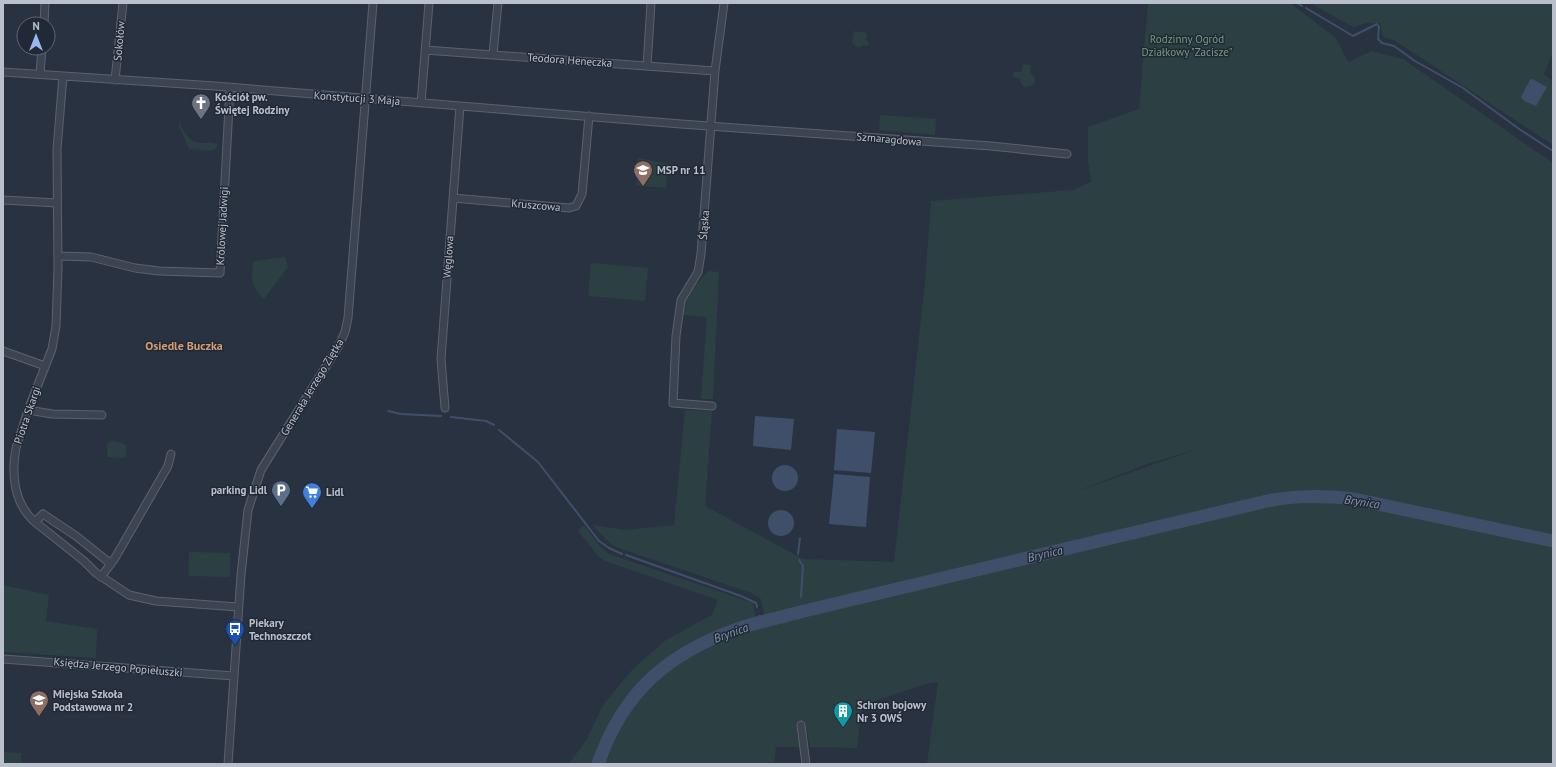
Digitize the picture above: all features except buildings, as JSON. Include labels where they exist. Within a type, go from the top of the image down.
[{"type":"street","points":[[44,16],[45,3]]},
{"type":"street","name":"Sokołów","points":[[115,80],[123,3]]},
{"type":"street","name":"Generała Jerzego Ziętka","points":[[228,764],[238,607],[245,524],[250,500],[261,470],[338,347],[345,332],[348,318],[373,3]]},
{"type":"street","points":[[421,103],[429,3]]},
{"type":"street","points":[[493,54],[498,3]]},
{"type":"street","points":[[647,66],[651,3]]},
{"type":"street","name":"Śląska","points":[[712,406],[673,402],[676,336],[681,300],[698,272],[701,254],[715,71],[720,23],[724,3]]},
{"type":"street","name":"Teodora Heneczka","points":[[425,50],[715,71]]},
{"type":"street","points":[[40,74],[41,56]]},
{"type":"street","name":"Konstytucji 3 Maja","points":[[3,72],[712,125]]},
{"type":"street","name":"Piotra Skargi","points":[[62,76],[57,149],[58,256],[56,326],[52,349],[28,410],[16,448],[14,476],[19,502],[28,516],[101,577],[124,592],[156,601],[238,607]]},
{"type":"street","name":"Królowej Jadwigi","points":[[58,256],[91,257],[135,268],[159,271],[220,274],[230,88]]},
{"type":"street","name":"Węglowa","points":[[445,408],[441,359],[460,106]]},
{"type":"street","name":"Kruszcowa","points":[[453,198],[565,208],[576,206],[582,194],[589,116]]},
{"type":"street","name":"Szmaragdowa","points":[[712,125],[991,146],[1067,154]]},
{"type":"street","points":[[3,200],[57,203]]},
{"type":"street","points":[[3,351],[45,366]]},
{"type":"street","points":[[28,410],[52,414],[102,416]]},
{"type":"street","points":[[101,577],[111,564],[168,466],[171,454]]},
{"type":"street","points":[[35,522],[43,514],[76,536],[111,564]]},
{"type":"street","name":"Księdza Jerzego Popiełuszki","points":[[3,659],[234,676]]},
{"type":"street","points":[[801,725],[806,764]]},
{"type":"green space","name":"Rodzinny Ogród Działkowy \"Zacisze\"","points":[[1148,3],[1290,3],[1336,38],[1348,62],[1371,51],[1403,59],[1553,163],[1553,536],[1334,491],[1286,493],[764,615],[761,599],[751,593],[613,546],[592,525],[625,530],[674,525],[685,410],[712,411],[705,506],[803,559],[894,562],[925,283],[931,201],[1073,190],[1091,182],[1088,160],[1088,127],[1139,109]],"holes":[[[1200,448],[1081,490],[1144,465]]]},
{"type":"green space","points":[[1310,3],[1553,3],[1553,52],[1544,74],[1553,82],[1553,145],[1394,40],[1383,37],[1380,23],[1367,23],[1353,27]]},
{"type":"green space","points":[[854,31],[867,33],[866,40],[869,42],[868,46],[863,45],[859,48],[852,43]]},
{"type":"green space","points":[[1023,64],[1031,65],[1030,72],[1035,78],[1034,84],[1031,86],[1024,87],[1020,79],[1013,77],[1013,72],[1021,72]]},
{"type":"green space","points":[[880,115],[936,119],[935,135],[879,130]]},
{"type":"green space","points":[[180,122],[183,130],[191,139],[198,143],[218,144],[216,148],[211,151],[189,149],[179,126]]},
{"type":"green space","points":[[638,158],[668,164],[666,188],[636,185]]},
{"type":"green space","points":[[285,257],[288,267],[264,299],[256,290],[252,282],[253,261]]},
{"type":"green space","points":[[591,263],[648,268],[645,301],[588,296]]},
{"type":"green space","points":[[708,271],[719,272],[713,399],[701,399],[707,317],[683,315],[686,297]]},
{"type":"green space","points":[[112,441],[119,442],[127,446],[126,457],[107,457],[107,443]]},
{"type":"green space","points":[[1314,500],[1553,543],[1553,764],[927,764],[938,682],[929,683],[862,705],[857,748],[810,747],[805,721],[796,722],[799,747],[776,747],[774,764],[602,764],[620,729],[641,696],[676,664],[737,634],[810,615],[1279,503]]},
{"type":"green space","points":[[584,525],[600,546],[609,554],[753,603],[756,618],[699,641],[680,652],[645,680],[616,716],[595,764],[569,764],[587,739],[603,705],[632,670],[666,640],[712,615],[718,600],[605,561],[599,557],[578,531]]},
{"type":"green space","points":[[189,552],[230,553],[230,577],[188,576]]},
{"type":"green space","points":[[3,585],[49,595],[46,621],[97,629],[96,658],[3,652]]},
{"type":"green space","points":[[3,752],[21,753],[21,764],[3,764]]},
{"type":"water","points":[[1532,79],[1547,87],[1536,106],[1524,101],[1521,97]]},
{"type":"water","points":[[755,416],[794,419],[791,450],[753,446]]},
{"type":"water","points":[[837,429],[875,432],[871,473],[834,470]]},
{"type":"water","points":[[785,465],[794,469],[798,478],[794,487],[785,491],[776,487],[772,478],[776,469]]},
{"type":"water","points":[[834,474],[870,477],[866,527],[829,524]]},
{"type":"water","points":[[781,510],[790,514],[794,523],[790,532],[781,536],[772,532],[768,523],[772,514]]},
{"type":"waterway","points":[[1297,3],[1302,6]]},
{"type":"waterway","points":[[1306,8],[1353,36],[1377,24],[1379,27],[1378,39],[1382,43],[1394,46],[1415,61],[1463,88],[1522,131],[1553,151]]},
{"type":"waterway","points":[[388,411],[401,414],[441,416]]},
{"type":"waterway","points":[[451,417],[486,421],[494,425]]},
{"type":"waterway","points":[[499,430],[538,462],[599,541],[622,554]]},
{"type":"waterway","name":"Brynica","points":[[598,764],[608,739],[620,716],[635,696],[651,679],[669,664],[689,651],[712,639],[737,629],[800,612],[1267,501],[1310,497],[1354,499],[1553,541]]},
{"type":"waterway","points":[[798,554],[800,538]]},
{"type":"waterway","points":[[626,555],[741,596],[756,603],[757,607]]},
{"type":"waterway","points":[[799,560],[803,566],[801,597]]},
{"type":"waterway","name":"Brynica","points":[[759,616],[761,622]]},
{"type":"place","name":"Kościół pw. Świętej Rodziny","points":[[201,120]]},
{"type":"place","name":"MSP nr 11","points":[[643,187]]},
{"type":"place","name":"parking Lidl","points":[[281,507]]},
{"type":"place","name":"Lidl","points":[[312,509]]},
{"type":"place","name":"Piekary Technoszczot","points":[[235,646]]},
{"type":"place","name":"Miejska Szkoła Podstawowa nr 2","points":[[39,717]]},
{"type":"place","name":"Schron bojowy Nr 3 OWŚ","points":[[843,728]]},
{"type":"district","name":"Osiedle Buczka","points":[[184,346]]}]
